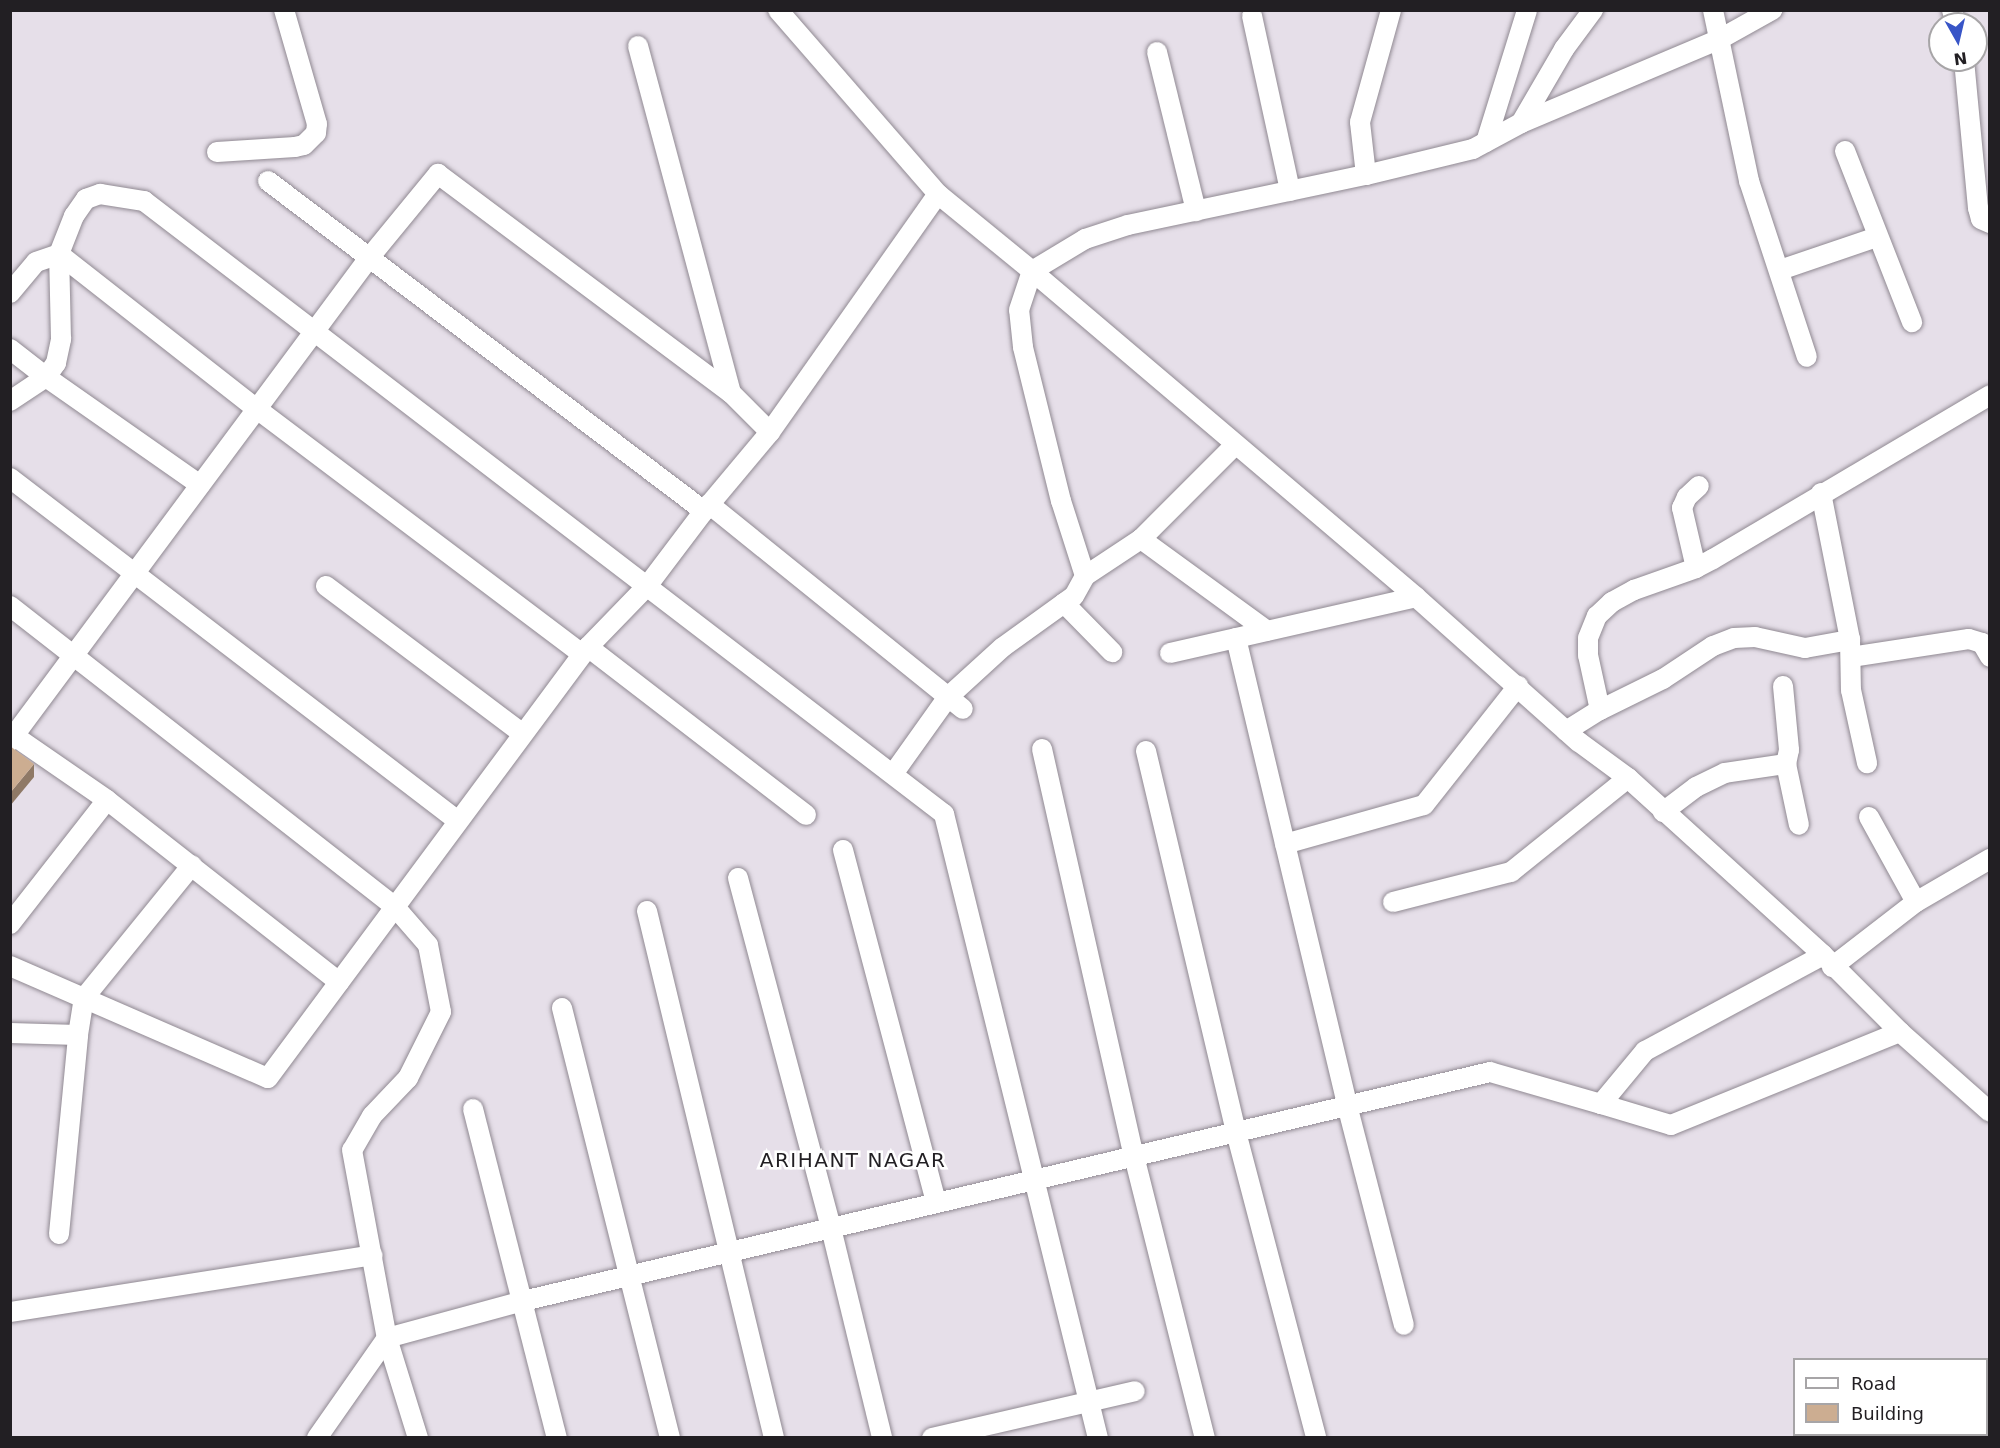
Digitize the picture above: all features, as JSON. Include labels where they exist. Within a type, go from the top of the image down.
[{"type":"street","points":[[217,152],[295,147],[304,145],[316,133],[317,124],[284,10]]},
{"type":"street","points":[[778,10],[938,194],[1416,597],[1566,730],[1629,778],[1663,812],[1827,961],[1900,1032],[1989,1112]]},
{"type":"street","points":[[1366,175],[1361,114],[1391,10]]},
{"type":"street","points":[[1486,142],[1527,10]]},
{"type":"street","points":[[1521,123],[1564,49],[1593,10]]},
{"type":"street","points":[[1713,10],[1749,181],[1807,357]]},
{"type":"street","points":[[1085,576],[1061,501],[1023,347],[1019,310],[1032,271],[1085,239],[1128,225],[1454,155],[1486,142],[1521,123],[1720,39],[1772,10]]},
{"type":"street","points":[[1252,16],[1290,191]]},
{"type":"street","points":[[638,46],[731,393]]},
{"type":"street","points":[[1157,52],[1196,211]]},
{"type":"street","points":[[1965,72],[1978,208],[1981,219],[1989,223]]},
{"type":"street","points":[[1845,151],[1912,322]]},
{"type":"street","points":[[339,982],[107,800],[12,736],[369,258],[438,174],[731,393],[770,432]]},
{"type":"street","points":[[268,181],[706,508],[956,703]]},
{"type":"street","points":[[10,401],[46,377],[56,363],[61,339],[59,254],[74,216],[86,199],[100,194],[144,201],[944,814],[1098,1437]]},
{"type":"street","points":[[10,966],[268,1078],[585,650],[648,585],[706,508],[770,432],[938,194]]},
{"type":"street","points":[[1780,270],[1877,237]]},
{"type":"street","points":[[10,293],[36,262],[59,254]]},
{"type":"street","points":[[59,254],[257,408],[806,815]]},
{"type":"street","points":[[10,349],[46,377],[200,485]]},
{"type":"street","points":[[1600,710],[1588,655],[1588,638],[1597,616],[1612,602],[1634,590],[1696,568],[1989,395]]},
{"type":"street","points":[[893,774],[1004,647],[1074,596],[1085,576],[1141,539],[1235,445]]},
{"type":"street","points":[[10,478],[136,572],[458,821]]},
{"type":"street","points":[[1696,568],[1682,508],[1687,497],[1699,486]]},
{"type":"street","points":[[1821,493],[1850,649],[1851,690],[1867,763]]},
{"type":"street","points":[[1141,539],[1267,631]]},
{"type":"street","points":[[326,586],[523,734]]},
{"type":"street","points":[[1170,653],[1416,597]]},
{"type":"street","points":[[1064,603],[1112,652]]},
{"type":"street","points":[[10,606],[395,907],[428,945],[441,1012],[408,1078],[372,1116],[352,1150],[387,1338],[418,1437]]},
{"type":"street","points":[[1566,730],[1600,710],[1664,679],[1713,646],[1734,638],[1755,637],[1805,648],[1850,649],[1969,639],[1983,643],[1989,657]]},
{"type":"street","points":[[1236,638],[1347,1105],[1404,1325]]},
{"type":"street","points":[[1285,844],[1424,805],[1518,686]]},
{"type":"street","points":[[1783,686],[1789,750],[1786,764],[1799,825]]},
{"type":"street","points":[[1041,749],[1134,1156],[1205,1437]]},
{"type":"street","points":[[1146,752],[1236,1132],[1316,1437]]},
{"type":"street","points":[[1663,812],[1696,787],[1725,773],[1786,764]]},
{"type":"street","points":[[1393,902],[1512,872],[1629,778]]},
{"type":"street","points":[[10,924],[107,800]]},
{"type":"street","points":[[1869,817],[1916,902]]},
{"type":"street","points":[[843,850],[936,1203]]},
{"type":"street","points":[[1601,1104],[1645,1052],[1827,961],[1916,902],[1989,859]]},
{"type":"street","points":[[59,1234],[78,1035],[84,998],[192,865]]},
{"type":"street","points":[[738,878],[831,1227],[882,1437]]},
{"type":"street","points":[[647,911],[774,1437]]},
{"type":"street","points":[[562,1008],[670,1437]]},
{"type":"street","points":[[317,1437],[387,1338],[523,1301],[1490,1072],[1671,1125],[1900,1032]]},
{"type":"street","points":[[10,1033],[78,1035]]},
{"type":"street","points":[[473,1109],[557,1437]]},
{"type":"street","points":[[10,1312],[373,1255]]},
{"type":"street","points":[[932,1437],[985,1431],[1089,1401],[1135,1391]]},
{"type":"building","points":[[10,746],[34,764],[10,793]]},
{"type":"district","name":"ARIHANT NAGAR","points":[[853,1160]]}]
